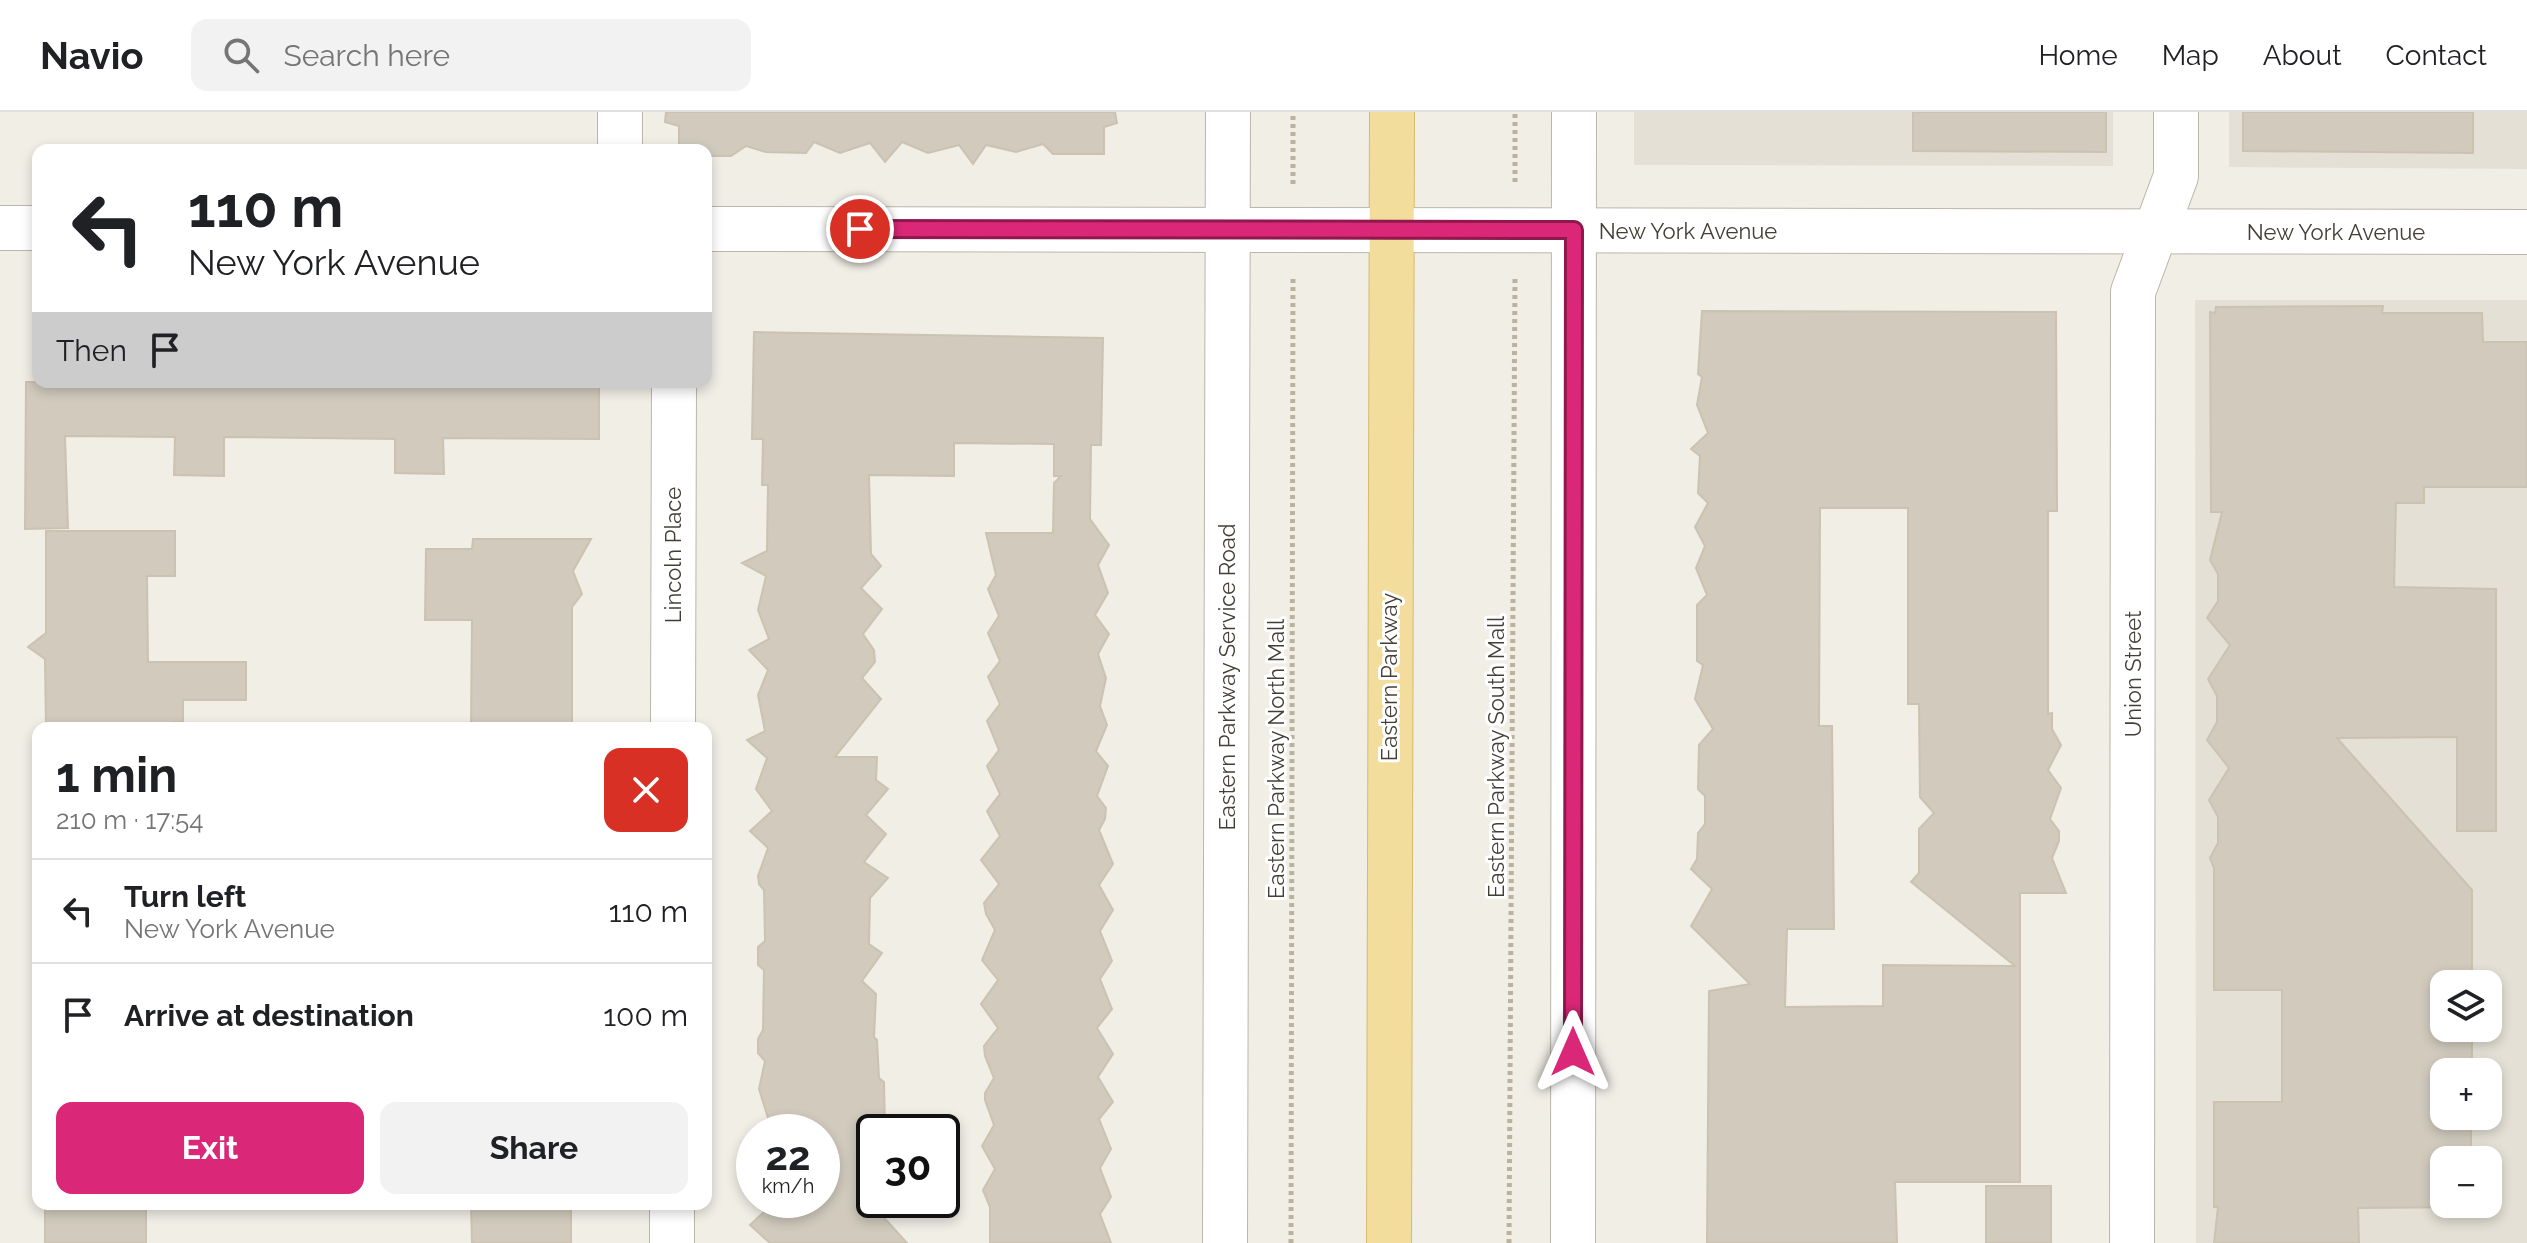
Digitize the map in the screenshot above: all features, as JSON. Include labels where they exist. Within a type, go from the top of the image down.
[{"type":"main road","name":"Eastern Parkway","points":[[1389,1243],[1392,112]]},
{"type":"street","points":[[620,112],[620,144]]},
{"type":"street","name":"Eastern Parkway Service Road","points":[[1225,1243],[1228,112]]},
{"type":"street","points":[[1573,1243],[1574,112]]},
{"type":"street","name":"Union Street","points":[[2132,1243],[2133,292],[2176,176],[2176,112]]},
{"type":"street","points":[[0,228],[32,228]]},
{"type":"street","name":"New York Avenue","points":[[712,229],[2527,232]]},
{"type":"street","name":"Lincoln Place","points":[[673,722],[674,388]]},
{"type":"street","points":[[672,1210],[672,1243]]},
{"type":"path","points":[[1293,112],[1293,188]]},
{"type":"path","points":[[1515,112],[1515,184]]},
{"type":"path","name":"Eastern Parkway South Mall","points":[[1509,1243],[1515,272]]},
{"type":"path","name":"Eastern Parkway North Mall","points":[[1291,1243],[1293,276]]},
{"type":"shaded area","points":[[1634,112],[2113,112],[2113,166],[1634,165]]},
{"type":"shaded area","points":[[2229,112],[2527,112],[2527,169],[2229,167]]},
{"type":"shaded area","points":[[2195,300],[2527,300],[2527,1243],[2196,1243]]},
{"type":"building","points":[[666,112],[1115,112],[1117,123],[1104,127],[1104,154],[1053,154],[1043,144],[1016,152],[986,145],[973,164],[959,145],[928,153],[902,142],[885,162],[870,143],[840,153],[814,142],[806,153],[766,152],[746,146],[731,156],[712,156],[712,144],[679,144],[679,126],[665,122]]},
{"type":"building","points":[[1913,112],[2106,112],[2106,152],[1913,151]]},
{"type":"building","points":[[2243,112],[2473,112],[2473,153],[2243,151]]},
{"type":"building","points":[[2383,306],[2382,313],[2482,313],[2483,342],[2527,342],[2527,487],[2424,487],[2424,503],[2396,503],[2394,587],[2496,589],[2496,831],[2457,831],[2457,737],[2337,738],[2472,890],[2472,970],[2430,970],[2430,1042],[2472,1042],[2472,1058],[2430,1058],[2430,1130],[2471,1130],[2471,1146],[2430,1146],[2430,1207],[2358,1208],[2359,1243],[2214,1243],[2218,1207],[2214,1207],[2214,1102],[2282,1102],[2282,990],[2214,990],[2214,868],[2210,858],[2218,843],[2218,817],[2209,800],[2229,768],[2207,740],[2217,722],[2217,696],[2208,679],[2230,645],[2207,618],[2218,601],[2218,574],[2210,560],[2222,512],[2211,512],[2210,312],[2215,313],[2216,307]]},
{"type":"building","points":[[1702,311],[2056,312],[2057,511],[2048,511],[2048,714],[2052,713],[2052,729],[2061,745],[2048,770],[2061,788],[2050,819],[2059,831],[2059,841],[2052,858],[2066,893],[2020,893],[2020,1182],[1895,1182],[1897,1243],[1707,1243],[1709,991],[1750,984],[1691,926],[1712,889],[1691,869],[1697,859],[1698,833],[1705,824],[1705,796],[1698,789],[1699,745],[1713,729],[1695,699],[1703,665],[1697,661],[1697,605],[1707,595],[1696,568],[1705,546],[1695,527],[1708,503],[1698,493],[1700,456],[1691,449],[1708,433],[1697,405],[1702,377],[1698,374]],"holes":[[[1820,508],[1908,508],[1908,704],[1919,704],[1920,797],[1934,813],[1919,829],[1919,873],[1911,882],[2015,966],[1883,965],[1883,1006],[1785,1007],[1787,929],[1834,929],[1832,726],[1819,726]]]},
{"type":"building","points":[[754,332],[1103,338],[1101,445],[1091,445],[1090,519],[1109,545],[1098,565],[1108,593],[1095,615],[1109,634],[1098,654],[1106,678],[1100,706],[1107,725],[1096,751],[1108,766],[1097,796],[1106,808],[1099,830],[1113,864],[1099,885],[1113,910],[1100,931],[1112,961],[1100,979],[1112,1009],[1097,1028],[1113,1054],[1098,1077],[1113,1102],[1099,1119],[1111,1149],[1100,1168],[1111,1197],[1100,1214],[1111,1243],[990,1243],[990,1207],[983,1190],[995,1169],[982,1146],[994,1125],[985,1093],[994,1078],[984,1046],[998,1028],[981,1004],[998,980],[982,960],[995,930],[984,903],[999,884],[981,860],[1000,836],[987,811],[1000,794],[987,766],[999,750],[987,721],[1000,704],[988,677],[1000,661],[988,633],[999,616],[988,589],[996,575],[986,533],[1053,533],[1054,483],[1061,476],[1054,476],[1054,444],[954,443],[954,476],[869,475],[871,554],[881,566],[861,588],[882,609],[863,634],[874,650],[875,662],[862,678],[881,699],[835,757],[877,757],[876,780],[888,789],[866,815],[886,834],[864,862],[888,878],[870,898],[869,944],[882,953],[862,981],[876,994],[874,1037],[877,1040],[879,1078],[884,1082],[885,1114],[856,1114],[856,1218],[884,1218],[907,1243],[770,1243],[750,1225],[758,1218],[840,1218],[840,1114],[767,1114],[759,1089],[765,1061],[758,1053],[758,1039],[763,1030],[764,970],[758,965],[758,947],[765,941],[764,890],[758,876],[768,848],[750,831],[772,811],[756,789],[767,758],[747,740],[765,731],[758,695],[768,670],[749,650],[769,639],[758,610],[766,576],[742,563],[767,551],[768,485],[762,485],[763,439],[752,439]]},
{"type":"building","points":[[26,382],[32,382],[32,388],[599,388],[599,439],[443,438],[444,474],[395,473],[395,439],[224,437],[224,476],[174,475],[175,437],[65,436],[68,528],[25,529]]},
{"type":"building","points":[[46,531],[175,531],[175,576],[147,576],[148,662],[246,662],[246,700],[183,700],[183,722],[46,722],[45,659],[28,647],[46,633]]},
{"type":"building","points":[[473,539],[591,539],[573,571],[582,594],[572,607],[572,722],[471,722],[472,620],[425,620],[426,549],[472,549]]},
{"type":"building","points":[[1986,1186],[2051,1186],[2051,1243],[1986,1243]]},
{"type":"building","points":[[45,1210],[146,1210],[146,1243],[45,1243]]},
{"type":"building","points":[[471,1210],[571,1210],[571,1243],[472,1243]]},
{"type":"route","points":[[860,229],[1574,230],[1573,1052]]}]
